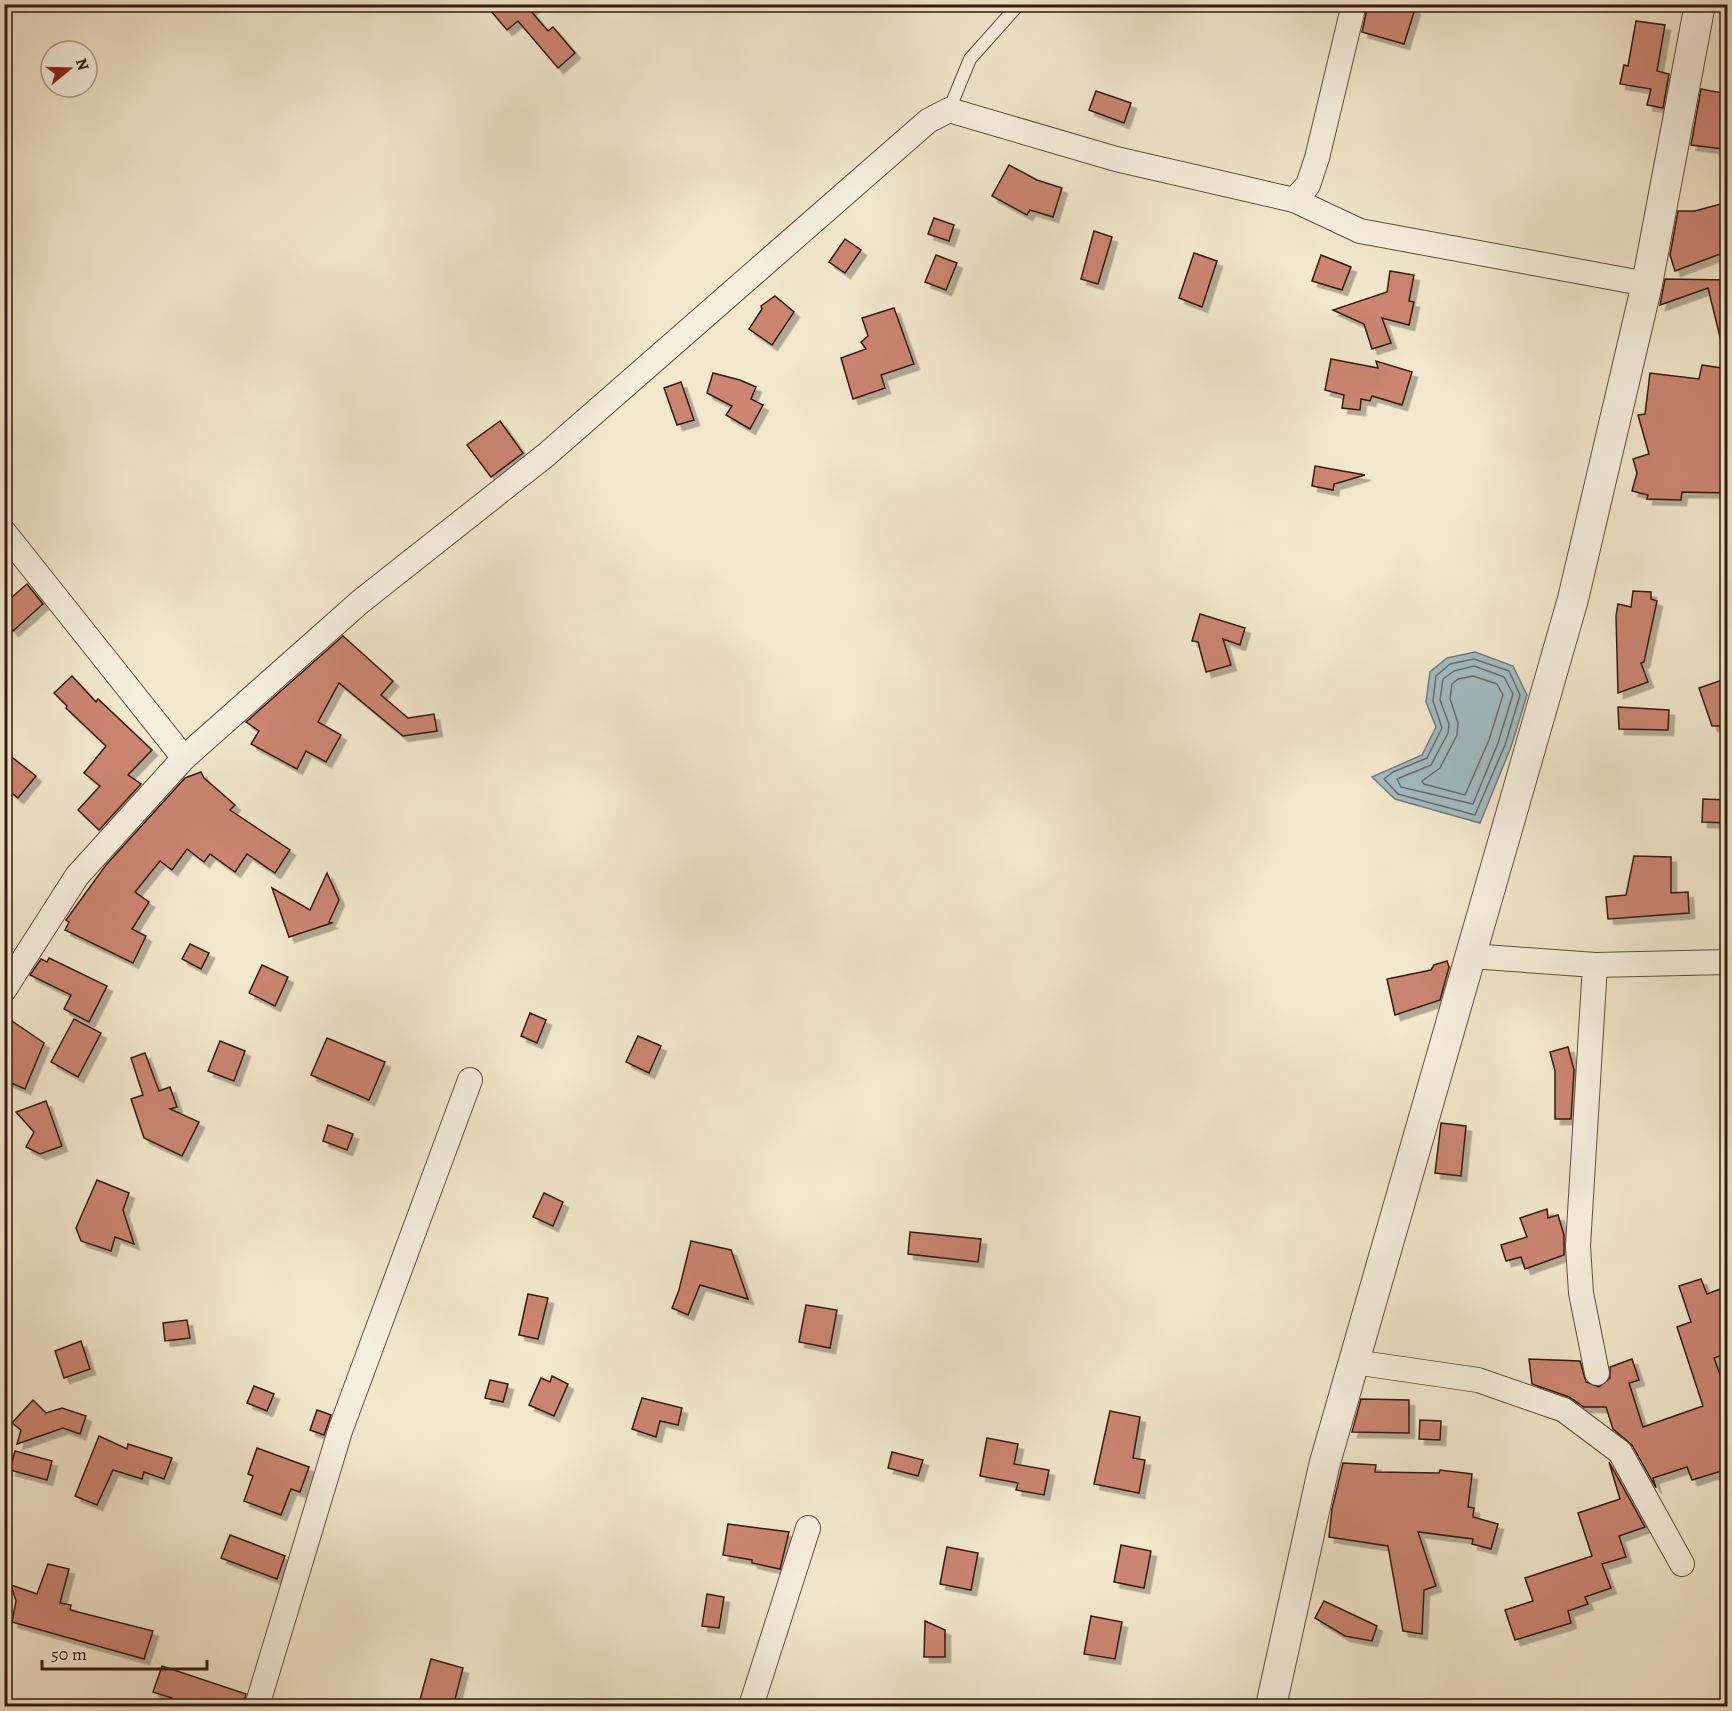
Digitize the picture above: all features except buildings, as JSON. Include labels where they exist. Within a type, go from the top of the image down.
[{"type":"street","points":[[1294,200],[1308,185],[1317,158],[1354,4]]},
{"type":"street","points":[[1271,1707],[1324,1466],[1573,599],[1647,284],[1700,4]]},
{"type":"street","points":[[4,990],[77,876],[184,758],[360,602],[546,455],[928,121],[949,110],[1116,159],[1294,200],[1360,231],[1647,284]]},
{"type":"street","points":[[4,532],[184,758]]},
{"type":"street","points":[[1471,956],[1595,965],[1728,962]]},
{"type":"street","points":[[1595,965],[1578,1246],[1581,1293],[1597,1374]]},
{"type":"street","points":[[257,1707],[340,1431],[470,1080]]},
{"type":"street","points":[[1354,1362],[1478,1380],[1564,1410],[1620,1452],[1682,1564]]},
{"type":"street","points":[[751,1707],[808,1528]]},
{"type":"lane","points":[[949,110],[970,59],[1019,4]]},
{"type":"water","points":[[1475,652],[1513,666],[1527,695],[1511,747],[1480,823],[1395,799],[1372,777],[1422,755],[1436,727],[1426,702],[1430,672],[1447,658]]}]
